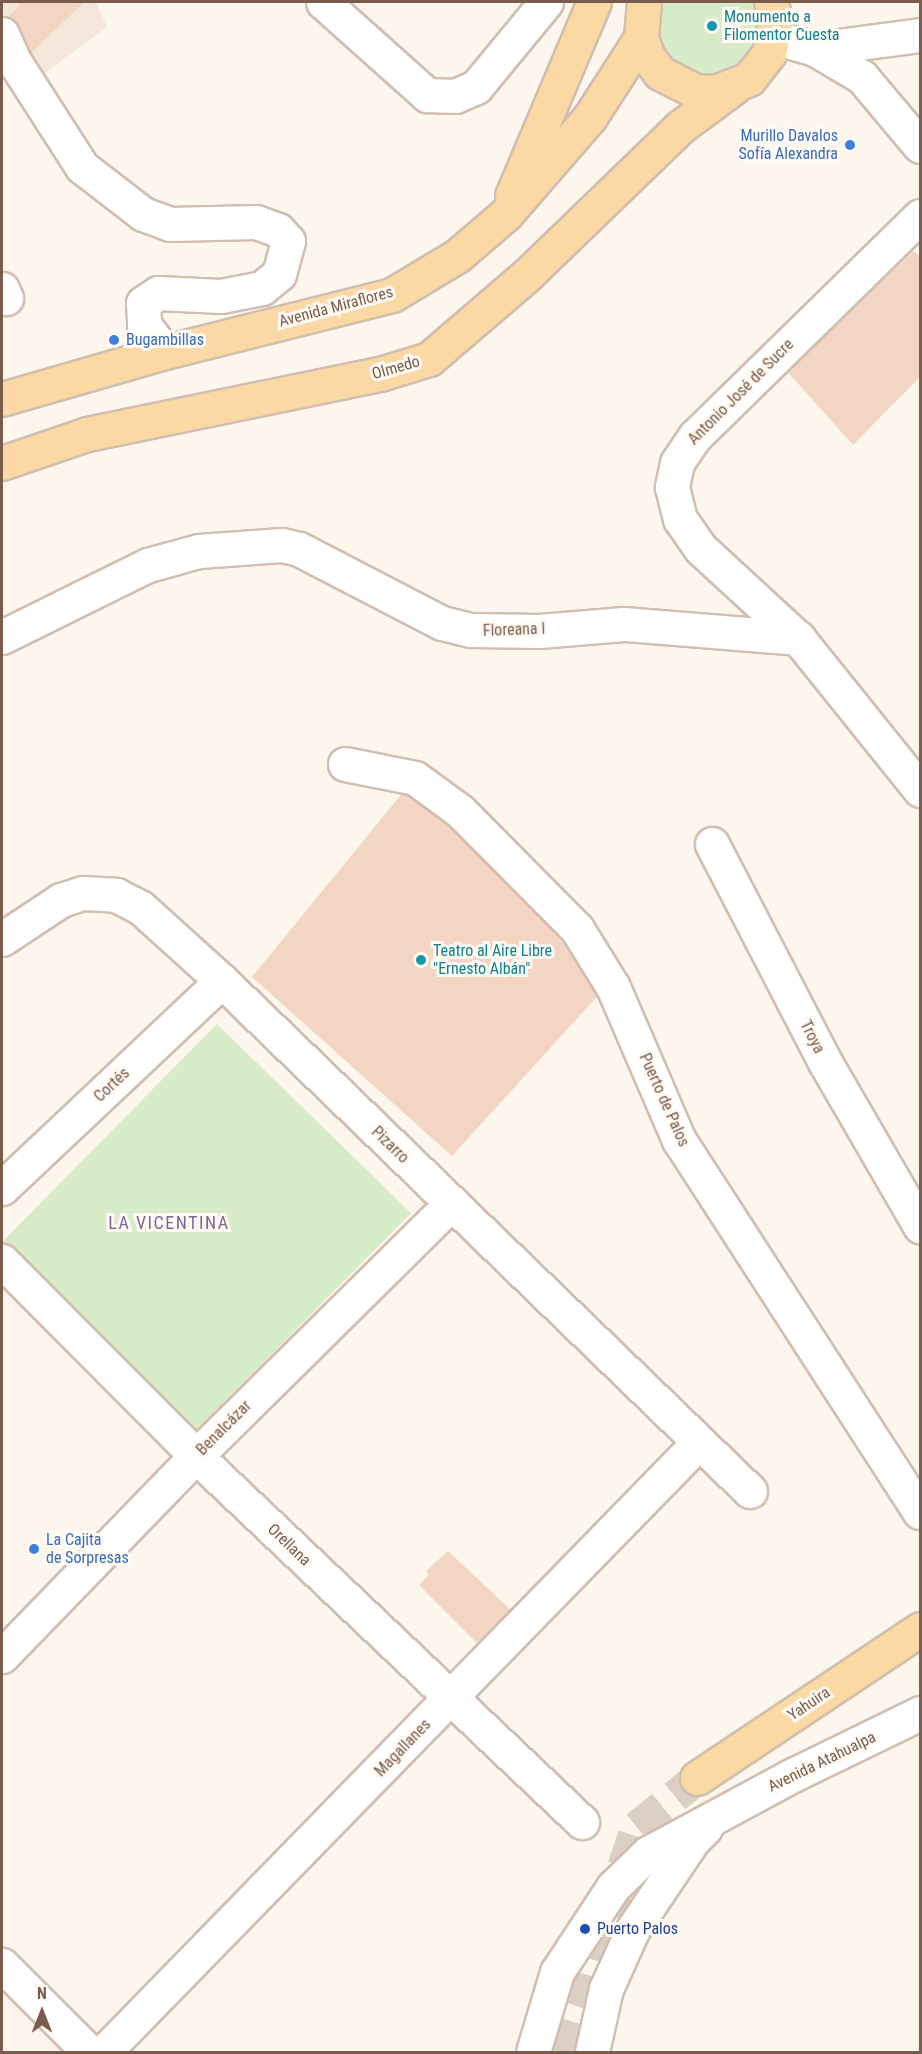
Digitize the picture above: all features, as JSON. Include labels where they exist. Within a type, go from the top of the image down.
[{"type":"main road","points":[[506,214],[522,166],[594,2]]},
{"type":"main road","points":[[771,2],[774,37]]},
{"type":"main road","points":[[640,15],[648,57],[676,85],[695,91],[734,87]]},
{"type":"main road","name":"Avenida Miraflores","points":[[2,399],[165,352],[392,295],[457,256],[506,214],[590,117],[640,15]]},
{"type":"main road","name":"Olmedo","points":[[2,463],[87,434],[384,373],[429,358],[528,274],[680,127],[760,67],[774,37]]},
{"type":"main road","name":"Yahuira","points":[[697,1778],[921,1629]]},
{"type":"street","points":[[323,2],[427,94],[455,96],[476,87],[546,2]]},
{"type":"street","points":[[2,34],[14,61],[82,167],[143,214],[170,224],[256,222],[278,230],[288,241],[279,274],[262,288],[221,296],[158,293],[143,303],[144,325],[165,352]]},
{"type":"street","points":[[815,49],[921,35]]},
{"type":"street","points":[[774,37],[815,49],[862,76],[921,146]]},
{"type":"street","name":"Antonio José de Sucre","points":[[798,638],[689,533],[674,503],[673,474],[695,436],[921,216]]},
{"type":"street","name":"Floreana I","points":[[2,637],[148,566],[199,551],[282,545],[308,553],[442,623],[471,630],[539,631],[624,624],[798,638]]},
{"type":"street","points":[[798,638],[921,790]]},
{"type":"street","name":"Puerto de Palos","points":[[345,764],[415,778],[460,811],[577,929],[613,987],[679,1140],[921,1512]]},
{"type":"street","name":"Troya","points":[[712,844],[825,1062],[921,1226]]},
{"type":"street","name":"Pizarro","points":[[2,939],[72,896],[94,893],[116,895],[140,907],[222,981],[450,1205],[750,1491]]},
{"type":"street","name":"Cortés","points":[[2,1188],[222,981]]},
{"type":"street","name":"Benalcázar","points":[[2,1656],[196,1456],[450,1205]]},
{"type":"street","name":"Orellana","points":[[2,1261],[196,1456],[450,1700],[582,1822]]},
{"type":"street","name":"Magallanes","points":[[104,2052],[450,1700],[699,1442]]},
{"type":"street","name":"Avenida Atahualpa","points":[[533,2052],[557,1972],[613,1887],[648,1853],[723,1811],[921,1713]]},
{"type":"street","name":"Avenida Atahualpa","points":[[592,2052],[606,1989],[633,1929],[693,1839],[723,1811]]},
{"type":"street","points":[[2,1965],[89,2052]]},
{"type":"shaded area","points":[[2,2],[96,2],[107,27],[33,82],[2,11]]},
{"type":"green space","points":[[656,2],[763,2],[751,65],[695,80],[659,53],[653,9]]},
{"type":"green space","points":[[217,1024],[411,1213],[193,1434],[2,1248],[2,1242]]},
{"type":"building","points":[[17,2],[84,2],[24,60],[2,23],[20,5]]},
{"type":"building","points":[[914,251],[920,257],[920,377],[853,445],[785,369]]},
{"type":"building","name":"Teatro al Aire Libre \"Ernesto Albán\"","points":[[409,785],[454,822],[604,989],[452,1156],[252,977]]},
{"type":"building","points":[[448,1551],[512,1611],[479,1645],[419,1585],[429,1575],[426,1571]]},
{"type":"tunnel","points":[[561,2052],[637,1827],[697,1778]]},
{"type":"place","name":"Monumento a Filomentor Cuesta","points":[[712,26]]},
{"type":"place","name":"Murillo Davalos Sofía Alexandra","points":[[850,145]]},
{"type":"place","name":"Bugambillas","points":[[114,340]]},
{"type":"place","name":"Teatro al Aire Libre \"Ernesto Albán\"","points":[[421,960]]},
{"type":"place","name":"La Cajita de Sorpresas","points":[[34,1549]]},
{"type":"place","name":"Puerto Palos","points":[[585,1929]]},
{"type":"district","name":"LA VICENTINA","points":[[169,1223]]}]
